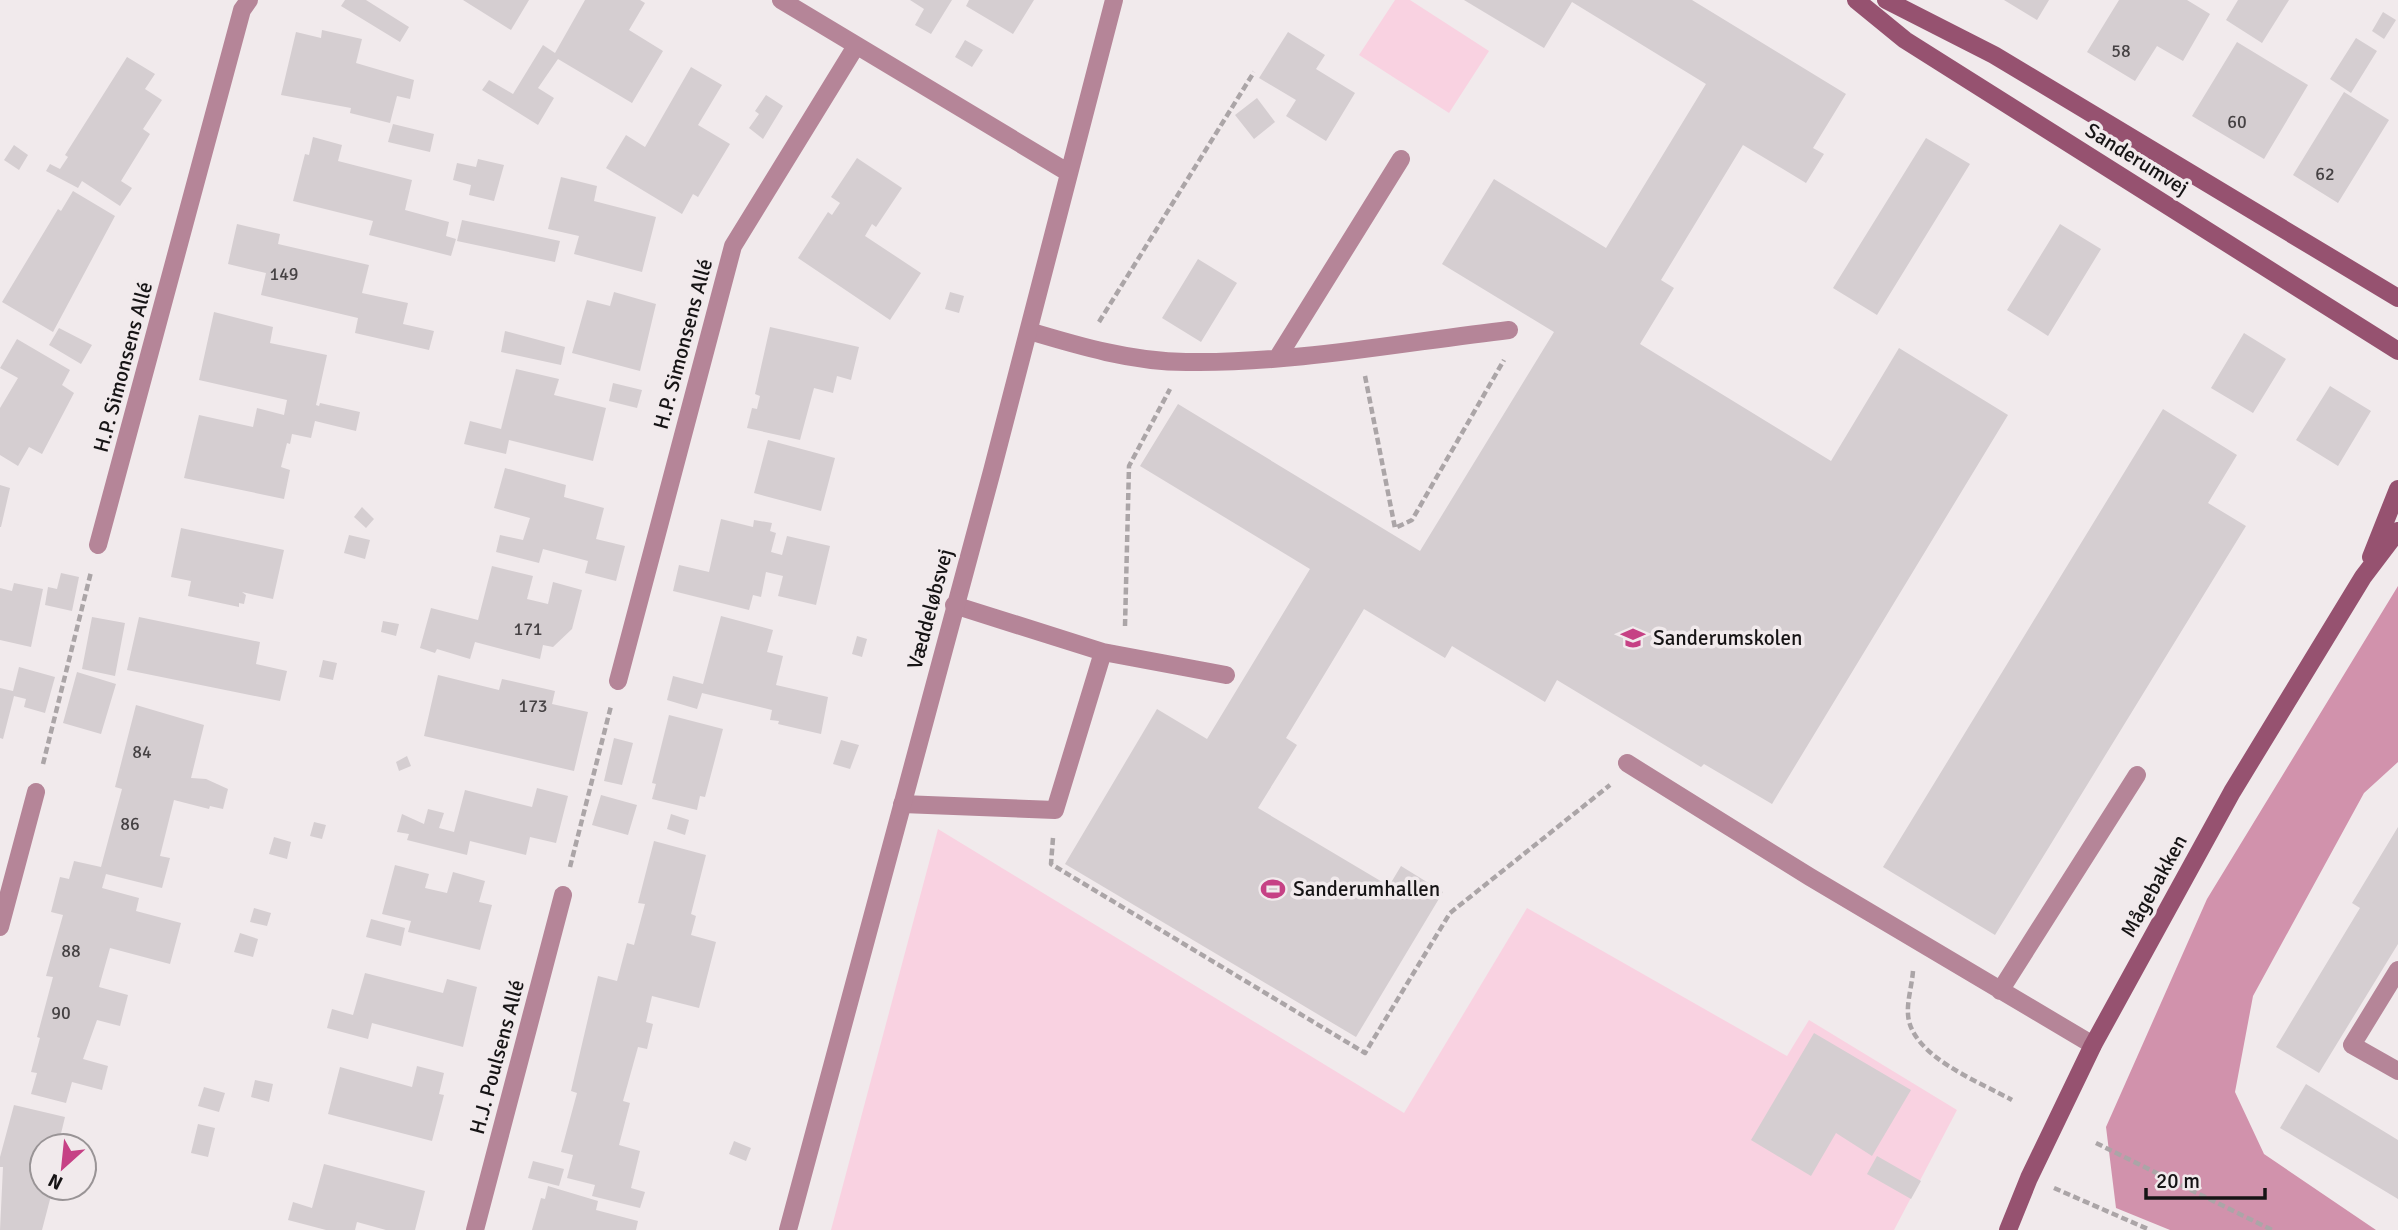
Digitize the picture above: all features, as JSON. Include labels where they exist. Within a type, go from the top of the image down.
[{"type":"street","name":"H.P. Simonsens Allé","points":[[98,545],[242,10],[248,0]]},
{"type":"street","points":[[781,0],[1069,173]]},
{"type":"street","name":"Væddeløbsvej","points":[[788,1230],[1029,331],[1114,0]]},
{"type":"street","name":"Sanderumvej","points":[[1856,0],[1905,40],[2398,351]]},
{"type":"street","name":"Sanderumvej","points":[[1886,0],[1994,55],[2398,298]]},
{"type":"street","name":"H.P. Simonsens Allé","points":[[618,681],[733,246],[856,46]]},
{"type":"street","points":[[1278,357],[1401,159]]},
{"type":"street","points":[[1029,331],[1094,350],[1184,363],[1278,357],[1509,330]]},
{"type":"street","name":"Mågebakken","points":[[2363,577],[2398,489]]},
{"type":"street","name":"Mågebakken","points":[[2008,1230],[2029,1178],[2093,1045],[2232,792],[2363,577],[2398,531]]},
{"type":"street","points":[[954,605],[1103,652],[1226,675]]},
{"type":"street","points":[[902,804],[1055,810],[1103,652]]},
{"type":"street","points":[[1627,763],[1925,946],[2093,1045]]},
{"type":"street","points":[[2000,991],[2137,775]]},
{"type":"street","points":[[0,927],[36,792]]},
{"type":"street","name":"H.J. Poulsens Allé","points":[[474,1230],[563,895]]},
{"type":"street","points":[[2398,970],[2352,1045],[2398,1071]]},
{"type":"path","points":[[1094,350],[1100,320],[1254,72]]},
{"type":"path","points":[[1360,347],[1395,528],[1412,520],[1506,358],[1509,330]]},
{"type":"path","points":[[1103,652],[1125,634],[1129,466],[1184,363]]},
{"type":"path","points":[[36,792],[98,545]]},
{"type":"path","points":[[563,895],[618,681]]},
{"type":"path","points":[[1055,810],[1051,864],[1365,1053],[1450,913],[1615,781],[1627,763]]},
{"type":"path","points":[[1925,946],[1912,982],[1908,1014],[1913,1035],[1927,1052],[2012,1100]]},
{"type":"path","points":[[2096,1143],[2273,1230]]},
{"type":"path","points":[[2029,1178],[2150,1230]]},
{"type":"shaded area","points":[[1395,0],[1410,0],[1489,51],[1449,113],[1359,55]]},
{"type":"shaded area","points":[[2398,586],[2398,762],[2364,793],[2253,996],[2235,1092],[2264,1154],[2376,1230],[2170,1230],[2116,1208],[2106,1127],[2207,899]]},
{"type":"shaded area","points":[[938,829],[1404,1113],[1527,908],[1787,1056],[1809,1020],[1957,1110],[1894,1230],[831,1230]]},
{"type":"building","points":[[345,0],[366,0],[409,27],[400,42],[341,6]]},
{"type":"building","points":[[463,0],[529,0],[511,30]]},
{"type":"building","points":[[585,0],[640,0],[645,3],[629,30],[663,51],[632,103],[558,59],[538,88],[554,98],[538,125],[482,90],[489,80],[513,94],[543,45],[555,53]]},
{"type":"building","points":[[910,0],[952,0],[931,34],[915,25],[924,9]]},
{"type":"building","points":[[969,0],[1034,0],[1013,34],[966,6]]},
{"type":"building","points":[[1464,0],[1692,0],[1846,94],[1813,148],[1824,154],[1806,183],[1743,145],[1661,280],[1674,288],[1640,344],[1831,461],[1899,348],[2008,415],[1772,804],[1704,764],[1701,767],[1557,680],[1545,702],[1452,646],[1445,658],[1364,609],[1286,738],[1297,745],[1258,808],[1389,886],[1401,866],[1443,892],[1356,1037],[1065,864],[1157,709],[1207,739],[1310,569],[1140,466],[1178,404],[1420,551],[1554,332],[1442,264],[1494,179],[1606,248],[1706,84],[1572,2],[1544,48]]},
{"type":"building","points":[[2004,0],[2049,0],[2037,20]]},
{"type":"building","points":[[2119,0],[2187,0],[2210,14],[2183,61],[2157,46],[2135,81],[2087,52]]},
{"type":"building","points":[[2238,0],[2289,0],[2262,43],[2226,20]]},
{"type":"building","points":[[2383,12],[2396,20],[2384,39],[2372,31]]},
{"type":"building","points":[[322,30],[362,39],[356,63],[414,80],[410,99],[397,96],[390,123],[350,113],[351,108],[281,95],[296,32],[321,38]]},
{"type":"building","points":[[1288,32],[1325,55],[1316,69],[1355,93],[1326,141],[1286,116],[1296,100],[1259,78]]},
{"type":"building","points":[[2356,38],[2377,51],[2351,93],[2330,79]]},
{"type":"building","points":[[965,40],[983,50],[972,67],[955,57]]},
{"type":"building","points":[[2237,42],[2308,85],[2264,159],[2192,116]]},
{"type":"building","points":[[127,57],[155,74],[145,89],[162,100],[143,129],[150,134],[121,181],[132,188],[120,206],[82,181],[78,188],[46,171],[50,164],[60,169],[68,157],[65,155]]},
{"type":"building","points":[[691,67],[722,85],[698,125],[730,144],[698,197],[693,194],[682,214],[606,168],[626,135],[645,147]]},
{"type":"building","points":[[2344,92],[2389,120],[2338,203],[2293,175]]},
{"type":"building","points":[[766,95],[783,106],[763,139],[749,128],[759,114],[755,111]]},
{"type":"building","points":[[1257,98],[1275,122],[1254,139],[1235,115]]},
{"type":"building","points":[[393,124],[434,134],[430,152],[388,142]]},
{"type":"building","points":[[313,137],[342,145],[338,161],[412,180],[405,210],[449,222],[446,236],[456,239],[451,256],[369,235],[373,221],[293,201],[305,154],[309,155]]},
{"type":"building","points":[[1926,138],[1970,164],[1877,315],[1833,288]]},
{"type":"building","points":[[14,145],[28,155],[19,170],[4,160]]},
{"type":"building","points":[[857,158],[902,188],[876,227],[872,224],[865,236],[921,273],[890,320],[798,258],[828,212],[832,215],[840,203],[831,197]]},
{"type":"building","points":[[478,159],[504,165],[494,201],[469,195],[471,185],[453,180],[457,163],[476,167]]},
{"type":"building","points":[[561,177],[597,186],[594,201],[656,217],[642,272],[574,254],[579,236],[548,229]]},
{"type":"building","points":[[73,191],[115,216],[53,332],[2,302],[58,209],[61,211]]},
{"type":"building","points":[[462,220],[560,241],[555,262],[457,241]]},
{"type":"building","points":[[237,224],[280,234],[278,244],[369,265],[362,293],[408,303],[403,324],[434,331],[429,350],[355,333],[358,318],[261,295],[266,273],[228,264]]},
{"type":"building","points":[[2060,224],[2101,249],[2048,336],[2007,310]]},
{"type":"building","points":[[1198,259],[1237,283],[1201,342],[1162,318]]},
{"type":"building","points":[[614,292],[656,304],[640,371],[572,353],[587,300],[610,306]]},
{"type":"building","points":[[950,292],[964,296],[959,313],[945,309]]},
{"type":"building","points":[[214,312],[273,327],[270,343],[327,355],[316,405],[319,406],[320,403],[360,412],[356,431],[315,421],[311,438],[292,434],[281,467],[290,470],[284,499],[184,478],[199,415],[253,427],[257,408],[284,415],[287,400],[199,380]]},
{"type":"building","points":[[770,327],[859,347],[851,380],[837,376],[833,393],[814,388],[800,440],[747,428],[752,408],[757,409],[760,396],[755,394]]},
{"type":"building","points":[[59,328],[92,345],[81,364],[49,345]]},
{"type":"building","points":[[505,331],[565,347],[561,365],[501,352]]},
{"type":"building","points":[[2244,333],[2286,359],[2253,413],[2211,388]]},
{"type":"building","points":[[17,339],[70,370],[62,385],[74,393],[42,454],[29,447],[18,466],[0,455],[0,408],[18,378],[0,368]]},
{"type":"building","points":[[516,369],[559,379],[554,395],[606,408],[593,461],[509,440],[506,454],[464,444],[470,421],[501,429]]},
{"type":"building","points":[[613,383],[642,390],[637,408],[609,401]]},
{"type":"building","points":[[2330,386],[2371,411],[2338,466],[2296,440]]},
{"type":"building","points":[[2163,409],[2237,455],[2208,503],[2246,526],[1995,935],[1883,867]]},
{"type":"building","points":[[768,440],[835,458],[821,511],[754,493]]},
{"type":"building","points":[[505,468],[566,485],[564,497],[604,508],[596,539],[625,546],[616,581],[585,573],[588,561],[543,549],[539,563],[496,552],[500,535],[523,540],[530,518],[494,508]]},
{"type":"building","points":[[0,485],[10,488],[1,527],[0,527]]},
{"type":"building","points":[[362,507],[374,519],[366,528],[354,517]]},
{"type":"building","points":[[721,519],[753,527],[754,520],[772,523],[770,531],[776,533],[771,552],[782,555],[787,536],[830,546],[816,605],[778,596],[783,576],[766,572],[761,597],[753,595],[749,610],[673,591],[679,565],[709,572]]},
{"type":"building","points":[[181,528],[284,550],[273,599],[242,592],[246,595],[244,604],[239,603],[239,607],[188,596],[191,581],[171,577]]},
{"type":"building","points":[[349,535],[370,540],[365,559],[344,553]]},
{"type":"building","points":[[492,566],[533,576],[527,599],[548,604],[553,582],[582,590],[572,629],[553,647],[543,645],[540,659],[475,642],[470,659],[437,649],[435,653],[420,648],[431,608],[478,620]]},
{"type":"building","points":[[61,573],[79,577],[72,611],[45,605],[48,587],[57,589]]},
{"type":"building","points":[[14,583],[43,589],[31,647],[0,640],[0,588],[12,591]]},
{"type":"building","points":[[721,616],[773,630],[767,652],[783,656],[776,685],[828,697],[821,734],[778,724],[779,721],[770,720],[772,710],[702,693],[697,709],[667,700],[673,676],[703,684]]},
{"type":"building","points":[[92,617],[125,623],[115,676],[82,669]]},
{"type":"building","points":[[139,617],[260,642],[256,664],[287,671],[280,701],[127,670]]},
{"type":"building","points":[[383,621],[399,624],[396,636],[381,632]]},
{"type":"building","points":[[857,636],[867,639],[862,657],[852,654]]},
{"type":"building","points":[[323,660],[337,663],[333,680],[319,677]]},
{"type":"building","points":[[19,667],[55,677],[45,713],[24,707],[26,699],[14,696],[3,739],[0,738],[0,688],[13,691]]},
{"type":"building","points":[[77,672],[116,684],[101,734],[63,723]]},
{"type":"building","points":[[438,675],[499,690],[502,679],[555,691],[552,704],[588,712],[574,771],[424,736]]},
{"type":"building","points":[[136,705],[204,725],[191,778],[206,779],[228,789],[223,809],[210,806],[209,809],[174,800],[160,856],[170,858],[162,888],[106,874],[102,888],[139,898],[136,911],[181,923],[170,964],[110,948],[99,987],[128,995],[120,1026],[97,1020],[83,1059],[108,1066],[102,1090],[72,1082],[66,1103],[31,1094],[37,1073],[31,1072],[40,1038],[37,1037],[53,977],[46,976],[63,915],[51,912],[60,877],[69,879],[74,861],[101,867],[122,789],[115,787]]},
{"type":"building","points":[[669,715],[723,729],[705,797],[700,796],[697,810],[652,799],[656,784],[652,783]]},
{"type":"building","points":[[614,738],[633,743],[622,785],[604,781]]},
{"type":"building","points":[[841,740],[859,745],[850,769],[833,764]]},
{"type":"building","points":[[407,756],[411,766],[399,771],[396,762]]},
{"type":"building","points":[[537,788],[568,796],[556,843],[530,837],[526,855],[470,841],[467,855],[407,840],[409,834],[397,832],[402,814],[424,824],[428,809],[444,813],[439,828],[454,832],[465,790],[532,807]]},
{"type":"building","points":[[601,795],[637,805],[628,835],[592,825]]},
{"type":"building","points":[[671,814],[689,820],[685,835],[667,829]]},
{"type":"building","points":[[314,822],[326,825],[322,839],[310,836]]},
{"type":"building","points":[[2398,827],[2398,944],[2319,1073],[2276,1047],[2360,908],[2352,903]]},
{"type":"building","points":[[274,837],[291,842],[287,859],[269,854]]},
{"type":"building","points":[[654,841],[706,855],[691,914],[696,916],[691,935],[716,942],[699,1008],[652,996],[646,1022],[653,1024],[647,1049],[638,1047],[623,1101],[630,1103],[619,1145],[640,1151],[631,1188],[645,1192],[640,1208],[592,1196],[595,1185],[567,1178],[573,1155],[561,1152],[577,1093],[571,1091],[598,976],[617,981],[627,943],[634,945],[645,904],[638,903]]},
{"type":"building","points":[[395,865],[429,874],[425,888],[447,893],[453,872],[485,881],[479,902],[492,905],[480,950],[408,932],[411,921],[382,914]]},
{"type":"building","points":[[254,908],[271,913],[267,926],[250,922]]},
{"type":"building","points":[[371,919],[405,928],[401,946],[366,937]]},
{"type":"building","points":[[240,933],[258,939],[253,957],[234,952]]},
{"type":"building","points":[[365,973],[443,993],[447,979],[477,987],[463,1047],[372,1023],[368,1039],[327,1028],[332,1009],[353,1015]]},
{"type":"building","points":[[1814,1033],[1911,1090],[1872,1156],[1836,1133],[1811,1176],[1751,1140]]},
{"type":"building","points":[[417,1066],[444,1073],[439,1094],[444,1095],[432,1141],[328,1114],[340,1067],[412,1087]]},
{"type":"building","points":[[255,1080],[273,1084],[269,1102],[251,1097]]},
{"type":"building","points":[[2306,1084],[2398,1140],[2398,1199],[2280,1128]]},
{"type":"building","points":[[204,1087],[225,1093],[219,1112],[198,1106]]},
{"type":"building","points":[[14,1105],[65,1117],[61,1132],[28,1132],[28,1202],[49,1202],[42,1230],[0,1230],[3,1167],[0,1167],[0,1157]]},
{"type":"building","points":[[198,1124],[215,1128],[208,1157],[191,1153]]},
{"type":"building","points":[[734,1141],[751,1148],[746,1161],[729,1154]]},
{"type":"building","points":[[1877,1156],[1921,1181],[1911,1199],[1867,1174]]},
{"type":"building","points":[[533,1161],[564,1169],[559,1186],[528,1178]]},
{"type":"building","points":[[324,1164],[425,1191],[415,1230],[386,1230],[357,1222],[355,1230],[326,1230],[288,1220],[293,1202],[312,1208]]},
{"type":"building","points":[[548,1186],[598,1201],[596,1210],[638,1221],[636,1230],[532,1230],[541,1198],[545,1199]]},
{"type":"place","name":"Sanderumskolen","points":[[1633,638]]},
{"type":"place","name":"Sanderumhallen","points":[[1273,889]]}]
